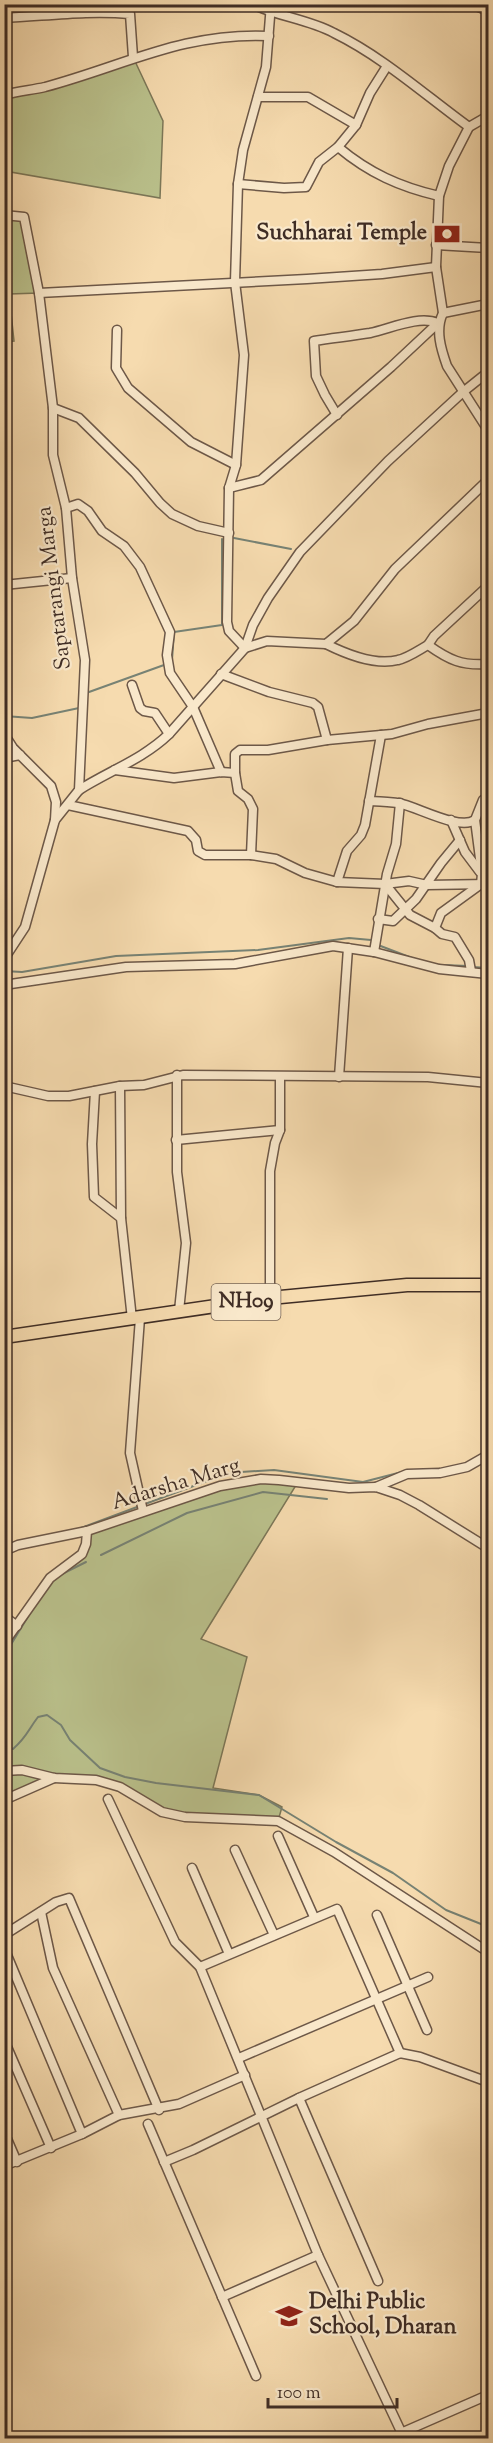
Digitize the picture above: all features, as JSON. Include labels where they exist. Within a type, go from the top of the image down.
[{"type":"main road","name":"NH09","points":[[4,1336],[270,1298],[407,1285],[489,1285]]},
{"type":"street","points":[[252,4],[333,32],[387,66],[469,128]]},
{"type":"street","points":[[471,4],[489,11]]},
{"type":"street","points":[[245,648],[229,631],[227,622],[230,488],[236,465],[244,355],[235,282],[238,184],[243,150],[266,67],[271,9]]},
{"type":"street","points":[[4,18],[69,12],[130,14],[133,57]]},
{"type":"street","points":[[4,95],[45,87],[133,57],[208,39],[239,35],[269,36]]},
{"type":"street","points":[[238,184],[284,188],[306,187],[319,162],[338,147],[356,124],[370,93],[387,66]]},
{"type":"street","points":[[258,98],[308,97],[356,124]]},
{"type":"street","points":[[230,488],[261,480],[337,415],[438,323],[443,313],[436,267],[439,196],[448,166],[469,128],[489,116]]},
{"type":"street","points":[[338,147],[352,159],[390,182],[439,196]]},
{"type":"street","name":"Saptarangi Marga","points":[[4,216],[24,217],[39,292],[53,408],[53,455],[66,508],[72,578],[85,660],[79,790]]},
{"type":"street","points":[[436,246],[489,248]]},
{"type":"street","points":[[39,292],[382,274],[436,267]]},
{"type":"street","points":[[443,313],[489,304]]},
{"type":"street","points":[[337,415],[316,375],[314,341],[370,333],[418,322],[432,320],[438,323]]},
{"type":"street","points":[[438,323],[447,366],[489,430]]},
{"type":"street","points":[[117,330],[116,368],[128,387],[191,442],[236,465]]},
{"type":"street","points":[[55,820],[79,790],[156,747],[169,734],[245,648],[253,625],[268,598],[300,552],[388,461],[463,392],[489,372]]},
{"type":"street","points":[[53,408],[79,418],[135,473],[172,514],[198,526],[229,533]]},
{"type":"street","points":[[326,644],[354,621],[395,569],[489,480]]},
{"type":"street","points":[[66,508],[78,504],[88,511],[102,531],[124,546],[140,567],[170,632],[167,655],[170,673],[193,707],[221,772]]},
{"type":"street","points":[[4,585],[72,578]]},
{"type":"street","points":[[245,648],[267,641],[326,644],[346,654],[382,661],[399,660],[428,645],[434,636],[489,586]]},
{"type":"street","points":[[428,645],[458,663],[489,664]]},
{"type":"street","points":[[221,674],[269,692],[313,703],[318,707],[327,740]]},
{"type":"street","points":[[132,685],[140,708],[155,713],[169,734]]},
{"type":"street","points":[[251,855],[253,809],[248,799],[238,791],[235,773],[235,754],[240,750],[268,750],[327,740],[381,735],[489,713]]},
{"type":"street","points":[[4,734],[20,755],[51,786],[56,802],[55,820],[25,927],[4,958]]},
{"type":"street","points":[[337,882],[347,851],[361,834],[381,735]]},
{"type":"street","points":[[4,758],[20,755]]},
{"type":"street","points":[[115,770],[174,777],[221,772],[235,773]]},
{"type":"street","points":[[485,884],[475,820],[483,801],[489,797]]},
{"type":"street","points":[[369,801],[400,803],[467,823],[475,820]]},
{"type":"street","points":[[374,952],[385,884],[396,844],[400,803]]},
{"type":"street","points":[[69,805],[188,831],[196,840],[198,851],[205,855],[251,855],[276,859],[305,873],[337,882],[385,884],[410,881],[427,885],[485,884]]},
{"type":"street","points":[[451,820],[465,852],[482,874]]},
{"type":"street","points":[[378,920],[393,921],[405,911],[460,840]]},
{"type":"street","points":[[385,884],[405,911],[442,934],[455,937],[469,960],[471,971]]},
{"type":"street","points":[[435,928],[441,913],[485,884]]},
{"type":"street","points":[[4,985],[126,967],[235,964],[333,946],[374,952],[439,969],[489,974]]},
{"type":"street","points":[[339,1077],[348,948]]},
{"type":"street","points":[[4,1086],[48,1096],[69,1096],[120,1086],[144,1085],[177,1075],[428,1077],[489,1083]]},
{"type":"street","points":[[177,1075],[177,1172],[186,1243],[179,1311]]},
{"type":"street","points":[[270,1298],[270,1171],[280,1130],[280,1077]]},
{"type":"street","points":[[120,1086],[121,1218],[136,1318],[130,1453],[143,1512]]},
{"type":"street","points":[[94,1091],[92,1144],[94,1197],[121,1218]]},
{"type":"street","points":[[176,1140],[280,1130]]},
{"type":"street","points":[[376,1487],[407,1474],[441,1473],[467,1467],[489,1455]]},
{"type":"street","name":"Adarsha Marg","points":[[4,1551],[18,1545],[87,1531],[219,1486],[250,1480],[279,1479],[349,1488],[376,1487],[400,1495],[419,1505],[489,1548]]},
{"type":"street","points":[[4,1643],[50,1578],[82,1554],[87,1531]]},
{"type":"street","points":[[4,1616],[17,1626]]},
{"type":"street","points":[[4,1771],[22,1770],[54,1778],[96,1780],[120,1787],[162,1812],[185,1817],[278,1821],[334,1852],[489,1952]]},
{"type":"street","points":[[4,1800],[54,1778]]},
{"type":"street","points":[[108,1799],[175,1942],[200,1967],[318,2255],[402,2436],[489,2394]]},
{"type":"street","points":[[278,1836],[314,1917]]},
{"type":"street","points":[[235,1850],[274,1935]]},
{"type":"street","points":[[192,1868],[229,1954]]},
{"type":"street","points":[[4,1935],[56,1902],[69,1898],[159,2109]]},
{"type":"street","points":[[200,1967],[337,1908],[400,2053]]},
{"type":"street","points":[[41,1912],[54,1968],[119,2115]]},
{"type":"street","points":[[377,1915],[427,2030]]},
{"type":"street","points":[[4,1948],[82,2134]]},
{"type":"street","points":[[239,2058],[428,1977]]},
{"type":"street","points":[[4,2040],[51,2148]]},
{"type":"street","points":[[164,2162],[400,2053],[420,2057],[489,2082]]},
{"type":"street","points":[[4,2166],[51,2148],[119,2115],[179,2104],[245,2075]]},
{"type":"street","points":[[299,2098],[378,2281]]},
{"type":"street","points":[[148,2124],[256,2376]]},
{"type":"street","points":[[4,2132],[17,2162]]},
{"type":"street","points":[[222,2296],[318,2255]]},
{"type":"green space","points":[[133,57],[163,121],[160,198],[5,171],[4,95]]},
{"type":"green space","points":[[4,215],[24,217],[39,293],[9,294],[14,341],[5,342]]},
{"type":"green space","points":[[240,1482],[298,1482],[201,1639],[247,1657],[213,1788],[259,1795],[282,1807],[278,1821],[162,1812],[120,1787],[54,1778],[5,1800],[5,1643],[50,1578],[75,1561],[87,1531]]},
{"type":"waterway","points":[[234,538],[291,549]]},
{"type":"waterway","points":[[172,660],[174,632],[222,625],[222,539]]},
{"type":"waterway","points":[[89,692],[164,665]]},
{"type":"waterway","points":[[4,716],[32,718],[79,708]]},
{"type":"waterway","points":[[4,971],[22,972],[116,956],[258,950],[349,938],[371,940]]},
{"type":"waterway","points":[[378,945],[412,958]]},
{"type":"waterway","points":[[443,965],[468,966]]},
{"type":"waterway","points":[[473,967],[488,968]]},
{"type":"waterway","points":[[145,1504],[215,1478],[241,1472],[274,1470],[363,1482],[402,1472]]},
{"type":"waterway","points":[[101,1555],[187,1513],[263,1492],[327,1499]]},
{"type":"waterway","points":[[81,1528],[137,1507]]},
{"type":"waterway","points":[[4,1545],[29,1539]]},
{"type":"waterway","points":[[62,1574],[86,1562]]},
{"type":"waterway","points":[[4,1656],[35,1605]]},
{"type":"waterway","points":[[4,1747],[13,1749],[38,1717],[47,1715],[61,1725],[70,1740],[100,1768],[125,1777],[156,1783],[259,1795],[336,1842],[393,1873],[446,1910],[481,1924],[488,1930]]},
{"type":"place","name":"Suchharai Temple","points":[[447,234]]},
{"type":"place","name":"Delhi Public School, Dharan","points":[[289,2316]]}]
